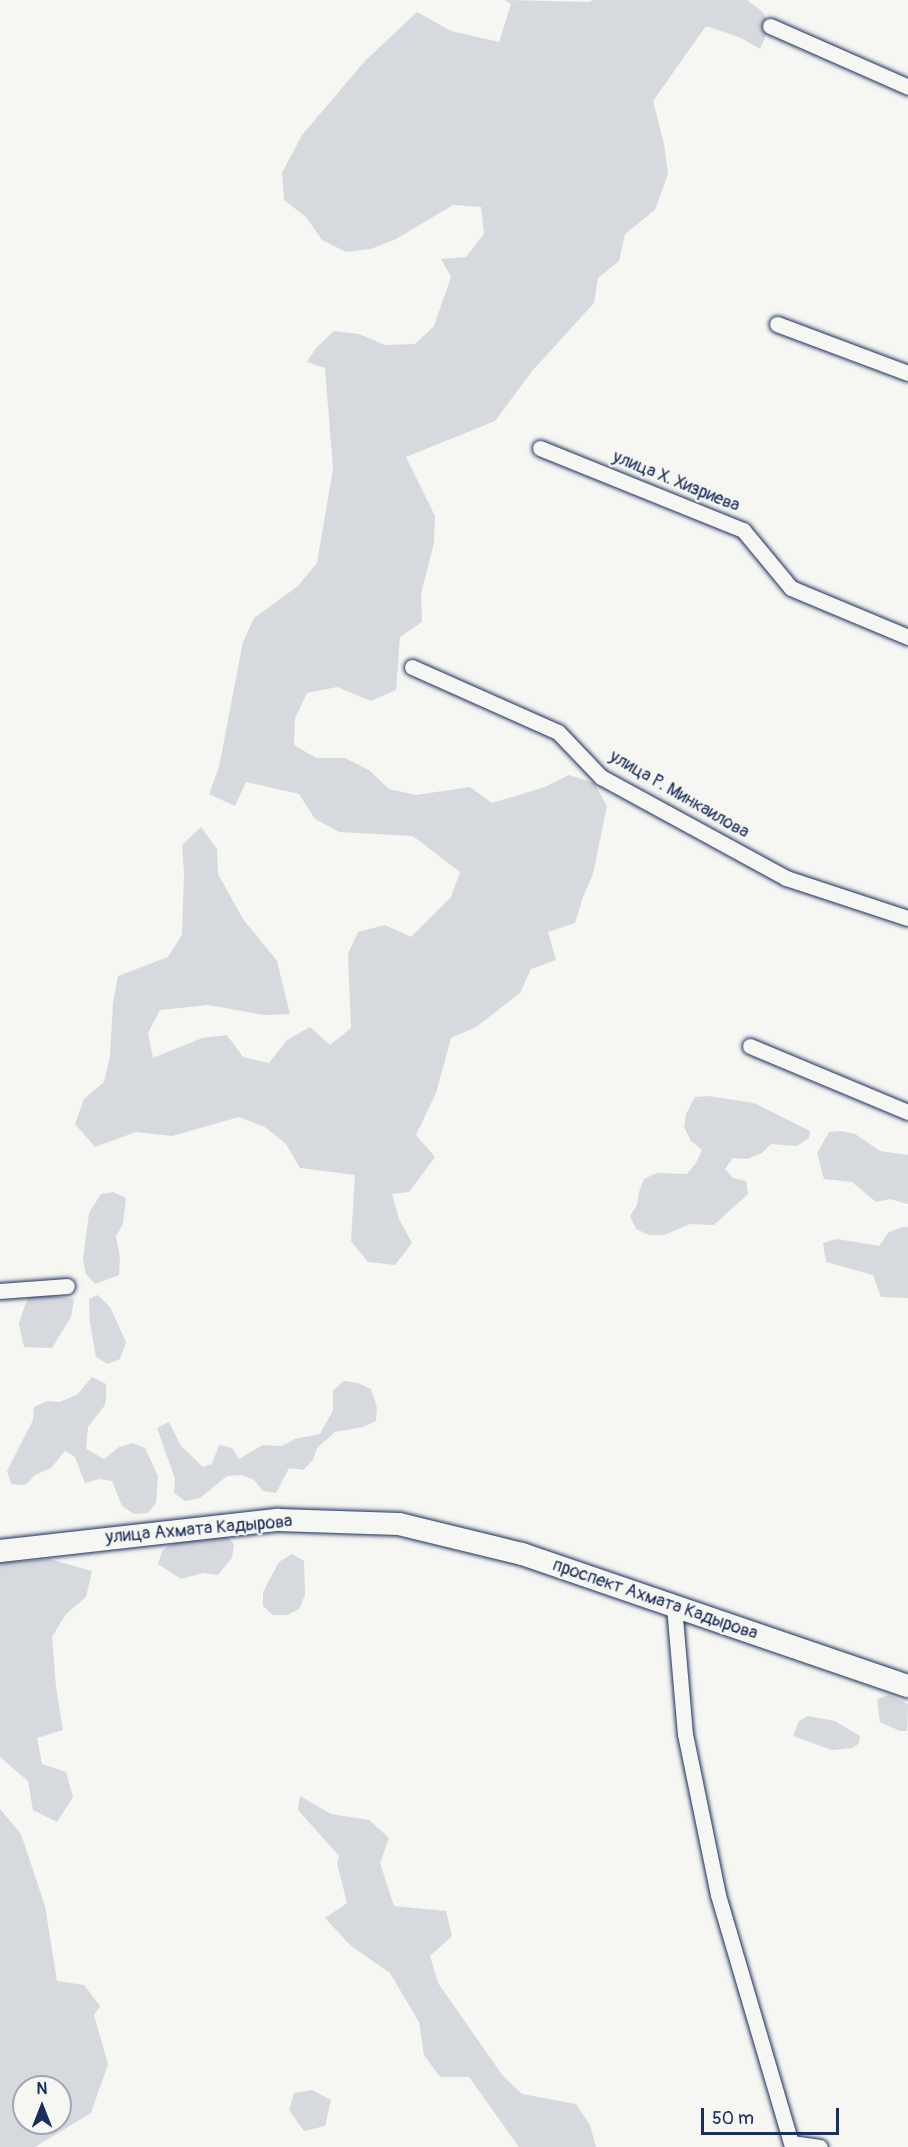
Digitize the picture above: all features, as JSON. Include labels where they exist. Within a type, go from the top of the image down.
[{"type":"street","points":[[770,26],[908,87]]},
{"type":"street","points":[[777,324],[908,373]]},
{"type":"street","name":"улица Х. Хизриева","points":[[540,448],[743,530],[791,588],[908,637]]},
{"type":"street","name":"улица Р. Минкаилова","points":[[412,667],[558,732],[602,777],[786,878],[908,918]]},
{"type":"street","points":[[750,1046],[908,1112]]},
{"type":"street","points":[[0,1291],[67,1286]]},
{"type":"street","name":"улица Ахмата Кадырова","points":[[0,1551],[278,1520],[399,1524]]},
{"type":"street","name":"проспект Ахмата Кадырова","points":[[399,1524],[522,1554],[908,1686]]},
{"type":"street","points":[[674,1606],[685,1734],[718,1895],[791,2143],[820,2147]]},
{"type":"shaded area","points":[[505,0],[588,2],[594,0],[747,0],[763,12],[770,26],[760,49],[741,38],[706,26],[653,101],[664,144],[668,174],[655,210],[625,234],[619,261],[598,278],[594,303],[533,370],[495,421],[406,457],[435,516],[434,543],[421,594],[422,622],[400,637],[396,690],[371,701],[337,687],[307,693],[295,718],[294,745],[316,758],[345,758],[369,770],[389,789],[416,795],[470,787],[492,803],[545,787],[569,775],[594,783],[607,806],[593,874],[575,923],[548,932],[556,960],[531,969],[520,993],[476,1027],[451,1038],[436,1093],[416,1135],[435,1157],[409,1192],[392,1194],[399,1219],[412,1243],[395,1265],[368,1262],[351,1241],[355,1175],[300,1168],[286,1144],[265,1127],[239,1117],[172,1136],[136,1132],[95,1147],[75,1124],[84,1099],[104,1082],[110,1056],[113,1003],[118,976],[168,957],[182,935],[184,872],[182,845],[201,827],[217,849],[218,874],[243,919],[277,961],[290,1014],[264,1015],[208,1005],[160,1010],[148,1033],[153,1058],[202,1038],[227,1035],[243,1057],[269,1063],[287,1040],[310,1027],[330,1045],[351,1028],[348,954],[358,932],[385,925],[411,937],[451,897],[460,872],[413,836],[339,832],[315,819],[299,794],[246,782],[235,806],[209,794],[219,767],[243,642],[254,618],[298,586],[317,563],[333,469],[325,368],[307,362],[316,348],[334,331],[359,334],[385,345],[415,344],[434,326],[451,277],[441,259],[466,257],[484,234],[481,207],[453,205],[396,239],[371,249],[346,252],[322,240],[306,217],[284,200],[282,173],[302,135],[365,61],[417,12],[451,31],[499,42],[511,4]]},
{"type":"shaded area","points":[[708,1096],[754,1103],[810,1131],[809,1138],[797,1146],[771,1144],[762,1153],[747,1159],[733,1158],[725,1169],[733,1178],[746,1181],[748,1194],[714,1225],[690,1224],[664,1235],[649,1235],[636,1229],[630,1216],[637,1205],[644,1179],[657,1173],[687,1174],[696,1163],[702,1150],[691,1141],[684,1127],[686,1114],[695,1097]]},
{"type":"shaded area","points":[[841,1131],[855,1134],[880,1151],[908,1155],[908,1204],[890,1199],[876,1202],[852,1182],[824,1179],[817,1153],[829,1132]]},
{"type":"shaded area","points":[[113,1192],[126,1198],[123,1224],[116,1236],[120,1258],[119,1275],[95,1284],[86,1274],[83,1259],[89,1213],[101,1194]]},
{"type":"shaded area","points":[[908,1227],[908,1298],[881,1297],[873,1275],[826,1262],[823,1243],[837,1239],[879,1246],[889,1232]]},
{"type":"shaded area","points":[[42,1295],[74,1299],[71,1317],[52,1348],[24,1347],[19,1324],[23,1311],[28,1298]]},
{"type":"shaded area","points":[[98,1295],[110,1307],[126,1342],[120,1359],[108,1364],[96,1357],[90,1323],[89,1299]]},
{"type":"shaded area","points":[[92,1377],[106,1384],[106,1397],[105,1405],[88,1427],[86,1449],[104,1459],[119,1447],[133,1443],[145,1448],[158,1476],[156,1503],[148,1513],[134,1514],[122,1506],[112,1481],[99,1479],[85,1483],[75,1457],[65,1451],[51,1468],[35,1475],[25,1485],[11,1484],[7,1471],[33,1420],[34,1407],[47,1401],[59,1402],[77,1395]]},
{"type":"shaded area","points":[[344,1381],[358,1383],[371,1389],[377,1408],[376,1421],[363,1427],[335,1432],[317,1448],[313,1460],[303,1470],[289,1468],[276,1493],[263,1491],[254,1480],[241,1475],[227,1476],[200,1498],[185,1501],[174,1493],[175,1479],[157,1428],[169,1422],[181,1446],[203,1467],[212,1464],[219,1445],[232,1448],[239,1459],[263,1445],[282,1446],[295,1439],[320,1434],[333,1410],[333,1390]]},
{"type":"shaded area","points":[[225,1534],[234,1544],[232,1558],[218,1575],[203,1573],[181,1579],[158,1564],[162,1551],[173,1543]]},
{"type":"shaded area","points":[[292,1554],[304,1561],[305,1595],[299,1609],[287,1615],[273,1615],[263,1606],[263,1592],[279,1562]]},
{"type":"shaded area","points":[[49,1559],[92,1571],[86,1597],[66,1614],[52,1637],[56,1687],[63,1730],[37,1738],[42,1764],[66,1772],[73,1797],[57,1822],[33,1810],[28,1781],[0,1757],[0,1563]]},
{"type":"shaded area","points":[[889,1695],[908,1704],[907,1731],[900,1731],[880,1722],[877,1699]]},
{"type":"shaded area","points":[[808,1716],[835,1721],[860,1736],[859,1743],[853,1748],[832,1750],[793,1736],[799,1721]]},
{"type":"shaded area","points":[[300,1796],[331,1814],[369,1820],[389,1838],[380,1863],[394,1906],[446,1911],[452,1936],[430,1956],[438,1983],[503,2076],[522,2094],[576,2104],[590,2125],[596,2147],[519,2147],[469,2077],[440,2077],[424,2055],[419,2022],[390,1973],[351,1946],[325,1918],[347,1903],[337,1863],[339,1856],[298,1810]]},
{"type":"shaded area","points":[[0,1809],[21,1834],[45,1906],[57,1981],[84,1985],[100,2006],[94,2015],[108,2064],[91,2113],[72,2125],[72,2075],[12,2075],[12,2135],[55,2135],[35,2147],[0,2147]]},
{"type":"shaded area","points":[[312,2090],[331,2100],[325,2126],[304,2131],[289,2110],[294,2093]]}]
